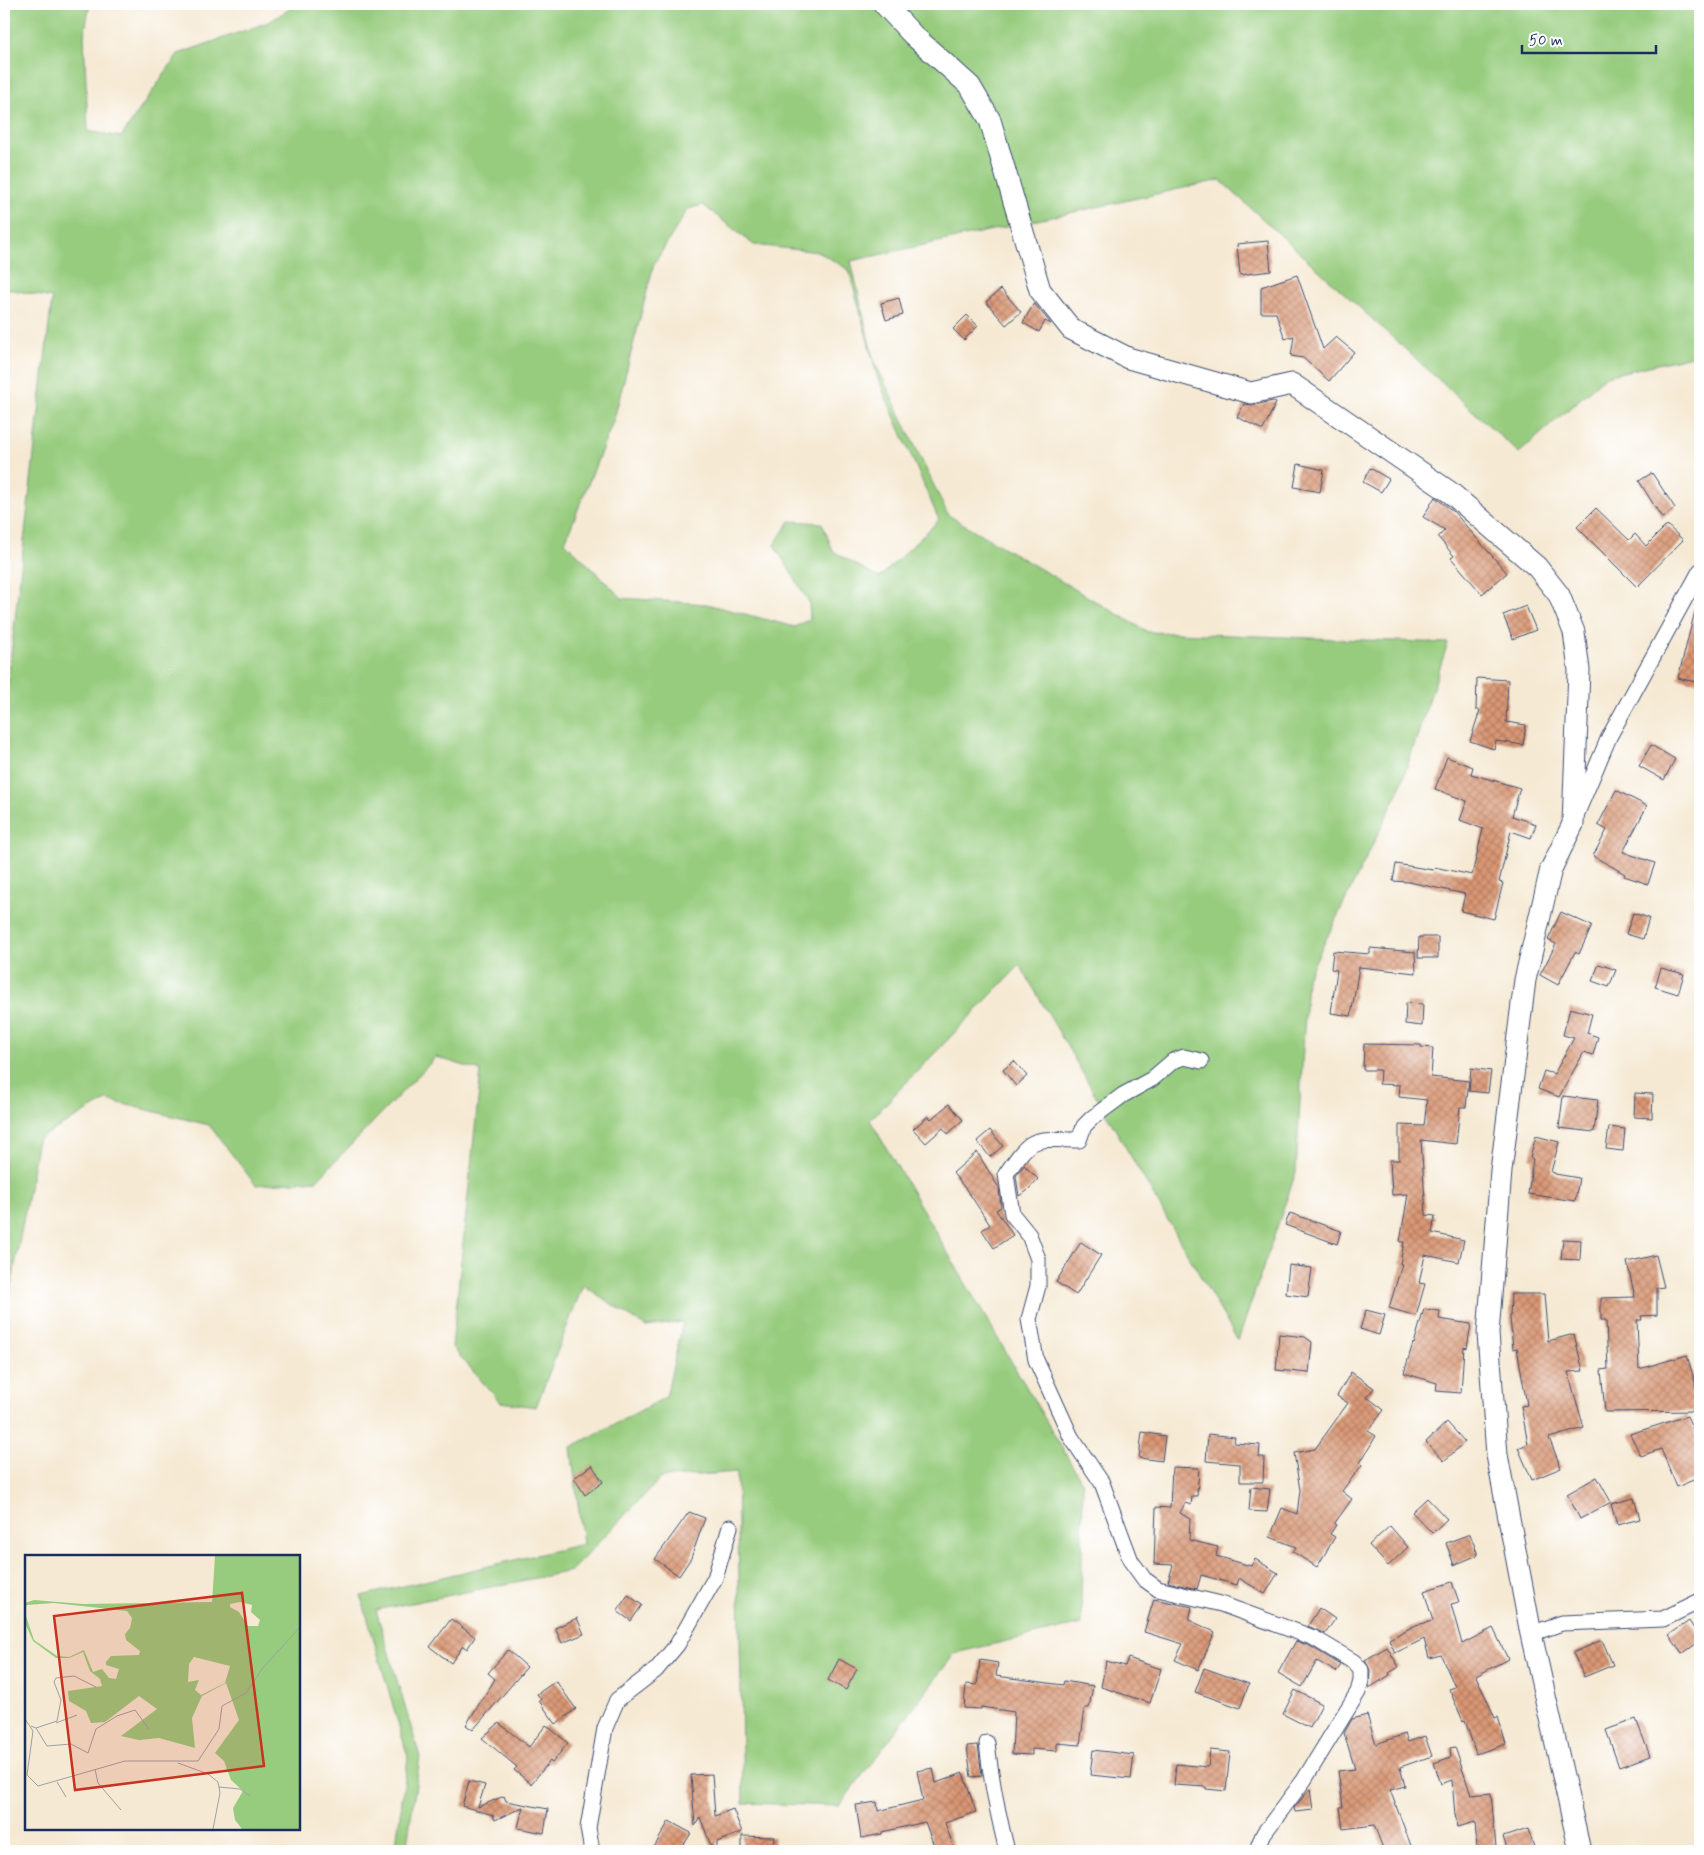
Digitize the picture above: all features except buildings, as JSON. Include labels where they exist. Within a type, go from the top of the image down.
[{"type":"main road","points":[[884,4],[913,35],[970,86],[990,120],[1040,290],[1071,329],[1128,358],[1250,393],[1292,384],[1451,493],[1537,567],[1559,595],[1574,632],[1579,670],[1573,824],[1551,870],[1525,980],[1501,1171],[1488,1333],[1497,1455],[1531,1634],[1580,1851]]},
{"type":"street","points":[[1573,824],[1609,737],[1700,571]]},
{"type":"street","points":[[1201,1061],[1184,1057],[1173,1061],[1152,1079],[1123,1095],[1092,1118],[1084,1126],[1079,1140],[1036,1140],[1023,1149],[1006,1174],[1012,1214],[1029,1236],[1038,1259],[1038,1286],[1030,1319],[1036,1360],[1072,1437],[1102,1482],[1131,1561],[1144,1579],[1158,1589],[1222,1604],[1314,1638],[1354,1662],[1361,1670],[1362,1681],[1358,1692],[1304,1780],[1264,1833],[1259,1844],[1262,1851]]},
{"type":"street","points":[[592,1851],[588,1828],[604,1728],[617,1700],[656,1670],[677,1645],[715,1578],[730,1527]]},
{"type":"street","points":[[1531,1634],[1562,1623],[1663,1620],[1700,1601]]},
{"type":"street","points":[[987,1742],[990,1773],[1007,1851]]},
{"type":"green space","points":[[4,4],[90,4],[84,35],[88,131],[121,137],[178,54],[269,22],[297,4],[1700,4],[1700,354],[1606,376],[1519,453],[1220,180],[851,261],[873,358],[948,515],[1148,632],[1448,643],[1399,791],[1307,978],[1296,1172],[1238,1341],[1020,965],[870,1120],[1083,1484],[1081,1624],[955,1653],[839,1806],[743,1803],[737,1472],[661,1478],[571,1571],[376,1610],[420,1757],[406,1851],[395,1851],[408,1757],[361,1596],[583,1544],[571,1447],[666,1397],[683,1322],[646,1327],[583,1285],[536,1407],[500,1402],[452,1347],[481,1071],[436,1057],[317,1180],[256,1185],[209,1125],[107,1100],[38,1139],[4,1326],[4,715],[52,298],[4,288]],"holes":[[[703,205],[754,245],[819,252],[849,270],[878,379],[939,520],[879,578],[833,551],[822,523],[790,521],[774,545],[809,602],[810,619],[795,627],[706,604],[622,598],[565,542],[614,419],[654,264],[688,209]]]}]
